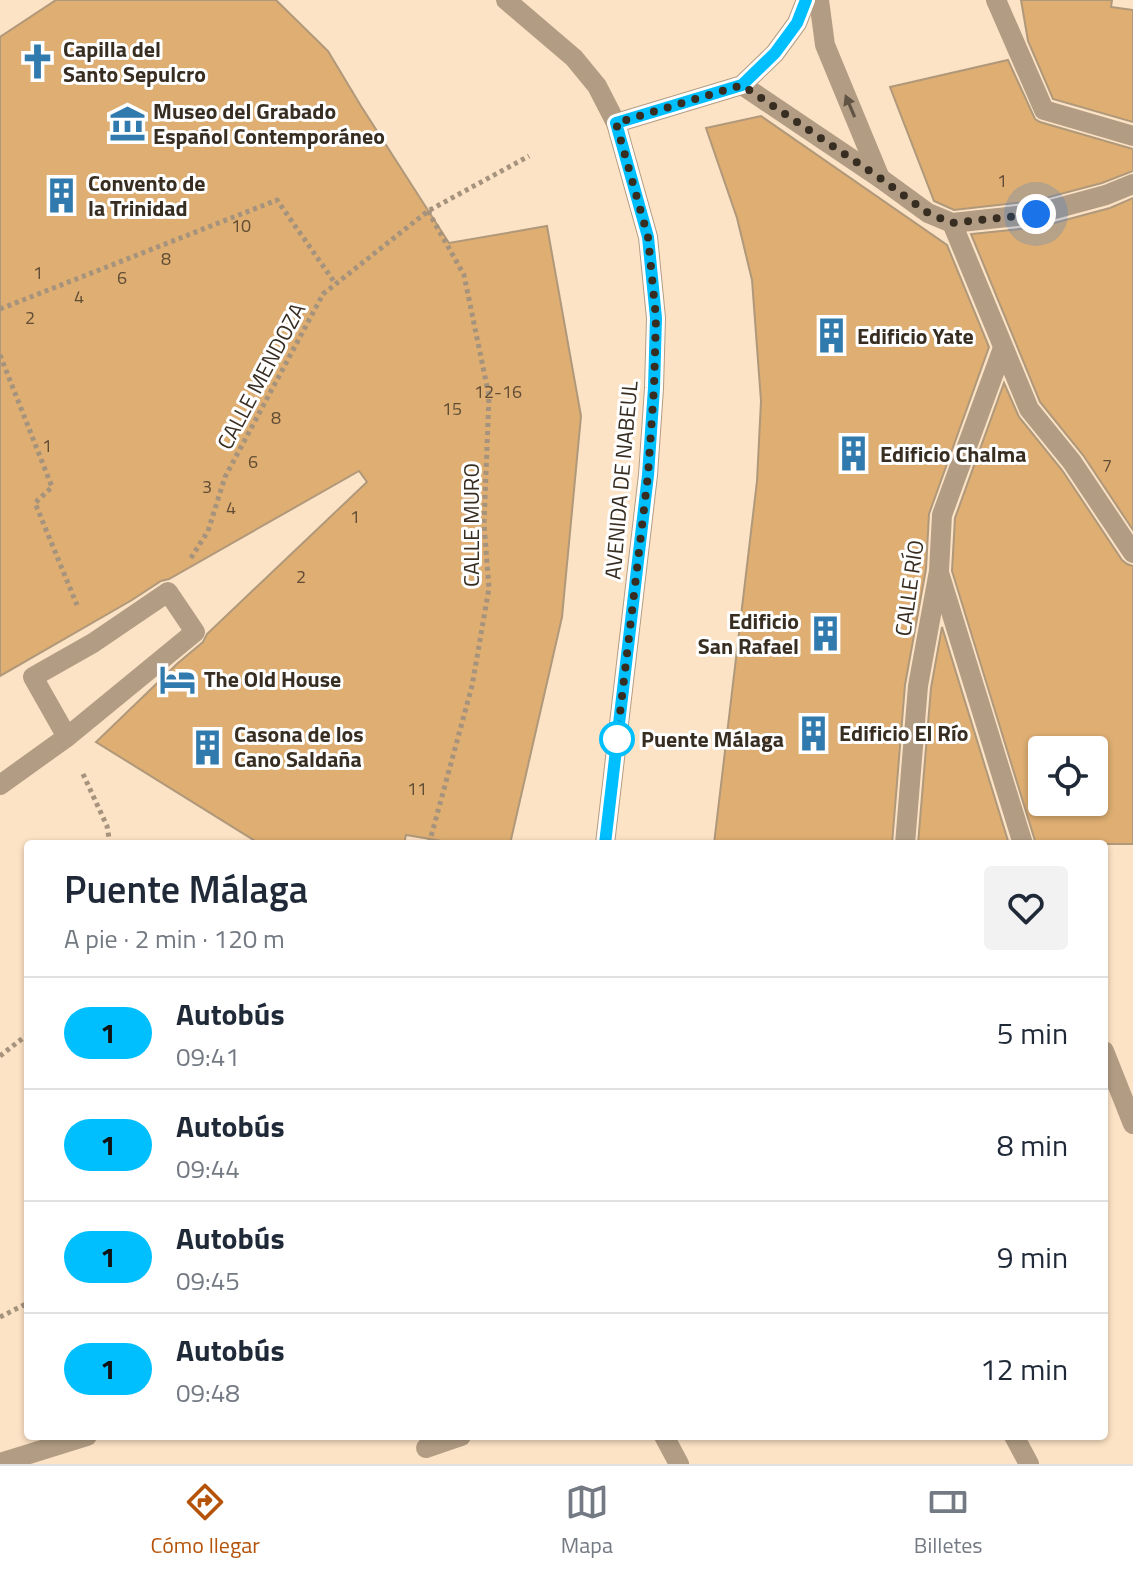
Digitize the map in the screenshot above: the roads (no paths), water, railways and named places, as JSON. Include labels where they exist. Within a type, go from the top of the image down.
[{"type":"street","name":"AVENIDA DE NABEUL","points":[[506,0],[574,58],[597,86],[616,123],[648,237],[656,318],[648,475],[605,840]]},
{"type":"street","points":[[616,123],[742,85],[775,53],[797,23],[806,0]]},
{"type":"street","points":[[819,0],[825,45],[880,178]]},
{"type":"street","points":[[996,0],[1044,110],[1133,136]]},
{"type":"street","points":[[742,85],[928,213],[952,223],[1036,214],[1106,195],[1133,184]]},
{"type":"street","points":[[952,223],[1029,409],[1129,541]]},
{"type":"street","name":"CALLE RÍO","points":[[905,840],[918,686],[939,571],[942,515],[1003,348]]},
{"type":"street","points":[[939,571],[1022,840]]},
{"type":"street","points":[[0,785],[67,737],[195,632],[168,592],[93,643],[33,677],[67,737]]},
{"type":"street","points":[[1108,1061],[1133,1124]]},
{"type":"street","points":[[0,1463],[74,1440]]},
{"type":"street","points":[[426,1449],[450,1440]]},
{"type":"street","points":[[660,1440],[679,1464]]},
{"type":"street","points":[[1016,1440],[1029,1464]]},
{"type":"place","name":"Capilla del Santo Sepulcro","points":[[37,62]]},
{"type":"place","name":"Museo del Grabado Español Contemporáneo","points":[[127,124]]},
{"type":"place","name":"Convento de la Trinidad","points":[[62,196]]},
{"type":"place","name":"Edificio Yate","points":[[831,336]]},
{"type":"place","name":"Edificio Chalma","points":[[854,454]]},
{"type":"place","name":"Edificio San Rafael","points":[[825,634]]},
{"type":"place","name":"The Old House","points":[[178,679]]},
{"type":"place","name":"Edificio El Río","points":[[813,733]]},
{"type":"place","name":"Puente Málaga","points":[[617,739]]},
{"type":"place","name":"Casona de los Cano Saldaña","points":[[208,747]]}]
